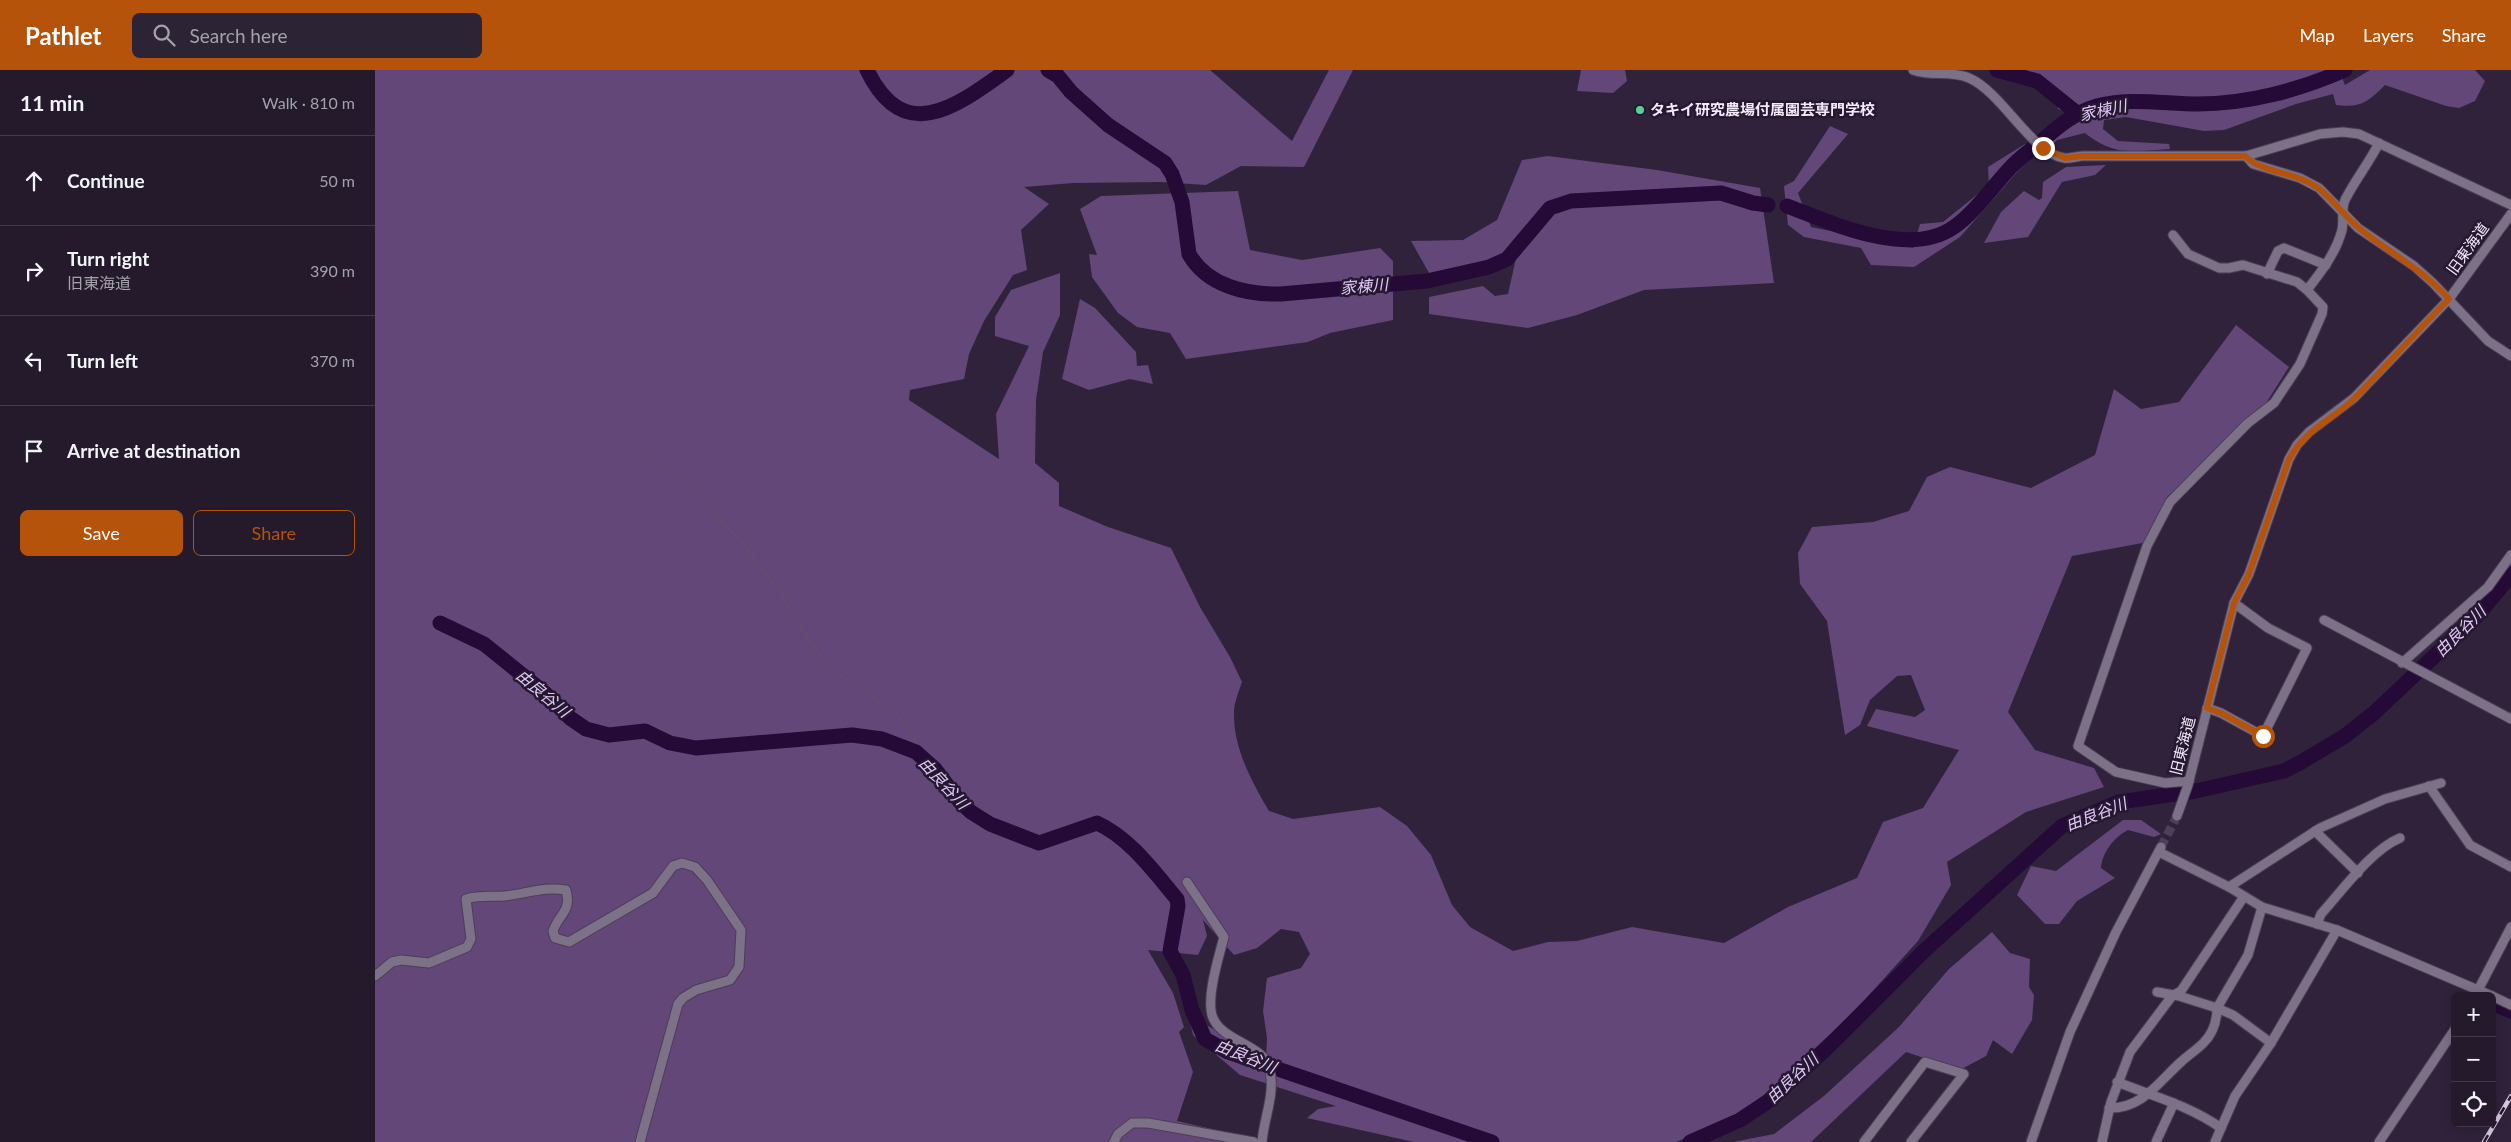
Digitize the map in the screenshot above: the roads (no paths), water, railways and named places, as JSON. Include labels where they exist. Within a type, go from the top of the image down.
[{"type":"street","points":[[1913,70],[1920,73],[1957,74],[1981,85],[2043,148],[2065,158],[2083,156],[2245,156],[2289,142],[2335,133],[2359,134],[2511,205]]},
{"type":"street","points":[[2307,290],[2326,265],[2342,228],[2345,201],[2371,160],[2379,143]]},
{"type":"street","points":[[2245,156],[2253,164],[2300,178],[2319,188],[2359,228],[2413,266],[2449,299],[2488,341],[2511,356]]},
{"type":"street","name":"旧東海道","points":[[2177,816],[2188,783],[2234,603],[2249,574],[2289,459],[2297,445],[2309,432],[2354,398],[2449,299],[2511,214]]},
{"type":"street","points":[[2173,234],[2188,254],[2219,268],[2229,268],[2243,264],[2267,274],[2297,282],[2323,307],[2322,314],[2300,364],[2274,403],[2247,423],[2170,502],[2147,546],[2078,746],[2116,772],[2165,783],[2188,783]]},
{"type":"street","points":[[2267,274],[2278,251],[2284,248],[2326,265]]},
{"type":"street","points":[[2404,663],[2488,587],[2511,555]]},
{"type":"street","points":[[2207,708],[2221,713],[2263,736],[2307,648],[2268,628],[2234,603]]},
{"type":"street","points":[[2324,620],[2511,720]]},
{"type":"street","points":[[2229,887],[2315,831],[2385,799],[2441,782]]},
{"type":"street","points":[[2429,786],[2470,845],[2511,867]]},
{"type":"street","points":[[2315,831],[2358,873]]},
{"type":"street","points":[[2317,924],[2321,914],[2358,873],[2391,842],[2400,838]]},
{"type":"street","points":[[2031,1142],[2070,1032],[2116,932],[2160,849],[2229,887],[2243,898],[2262,907],[2337,930],[2475,992]]},
{"type":"street","points":[[375,976],[391,962],[401,960],[429,963],[467,947],[471,939],[466,898],[480,895],[521,894],[550,888],[566,890],[569,901],[566,910],[553,931],[555,938],[569,942],[653,893],[673,866],[682,863],[695,867],[707,880],[741,930],[739,967],[730,980],[696,990],[683,998],[678,1004],[640,1142]]},
{"type":"street","points":[[1187,882],[1224,938],[1211,1001],[1213,1019],[1235,1040],[1257,1052],[1270,1068],[1271,1098],[1262,1142]]},
{"type":"street","points":[[2102,1142],[2117,1082],[2130,1052],[2172,996],[2181,991],[2203,955],[2243,898]]},
{"type":"street","points":[[2109,1108],[2120,1108],[2149,1095],[2181,1061],[2201,1045],[2212,1031],[2217,1008],[2248,955],[2262,907]]},
{"type":"street","points":[[2478,992],[2511,927]]},
{"type":"street","points":[[2215,1142],[2235,1096],[2271,1043],[2337,930]]},
{"type":"street","points":[[2157,992],[2217,1008],[2233,1015],[2271,1043]]},
{"type":"street","points":[[2496,998],[2511,1005]]},
{"type":"street","points":[[2379,1142],[2451,1035]]},
{"type":"street","points":[[1864,1142],[1925,1062],[1964,1074],[1911,1142]]},
{"type":"street","points":[[2117,1082],[2174,1103],[2208,1119],[2221,1128]]},
{"type":"street","points":[[2156,1142],[2174,1103]]},
{"type":"street","points":[[1113,1142],[1118,1134],[1132,1123],[1148,1123],[1253,1142]]},
{"type":"waterway","name":"家棟川","points":[[867,70],[882,94],[897,108],[914,113],[932,112],[950,106],[969,96],[1007,70]]},
{"type":"waterway","name":"家棟川","points":[[1048,70],[1058,76],[1071,92],[1108,125],[1165,163],[1172,174],[1182,202],[1189,254],[1197,265],[1217,281],[1255,293],[1281,294],[1427,281],[1489,267],[1507,259],[1550,208],[1571,201],[1721,193],[1753,203],[1768,205]]},
{"type":"waterway","points":[[1997,70],[2037,81],[2077,113]]},
{"type":"waterway","name":"家棟川","points":[[1787,206],[1848,229],[1871,235],[1915,240],[1936,236],[1962,221],[2022,156],[2065,122],[2088,109],[2109,103],[2121,102],[2198,104],[2235,102],[2292,90],[2345,70]]},
{"type":"waterway","points":[[645,452],[685,482],[739,539],[782,595],[800,627],[821,655],[841,676],[897,714],[914,736],[916,752]]},
{"type":"waterway","name":"由良谷川","points":[[1690,1142],[1740,1120],[1770,1100],[1827,1048],[1924,951],[2062,826],[2119,802],[2196,791],[2284,771],[2303,761],[2345,736],[2374,713],[2476,617],[2511,575]]},
{"type":"waterway","name":"由良谷川","points":[[440,623],[484,644],[545,693],[570,718],[586,729],[609,735],[645,731],[670,743],[696,748],[852,735],[882,739],[916,752],[935,769],[960,802],[971,812],[990,824],[1039,843],[1097,823],[1109,829],[1131,847],[1177,899],[1178,906],[1170,951],[1183,975],[1192,1010],[1205,1039],[1228,1052],[1492,1142]]},
{"type":"waterway","points":[[2496,1005],[2511,1011]]},
{"type":"tunnel","points":[[2161,847],[2177,816]]},
{"type":"railway","points":[[2484,1142],[2511,1096]]},
{"type":"place","name":"タキイ研究農場付属園芸専門学校","points":[[1640,110]]}]
